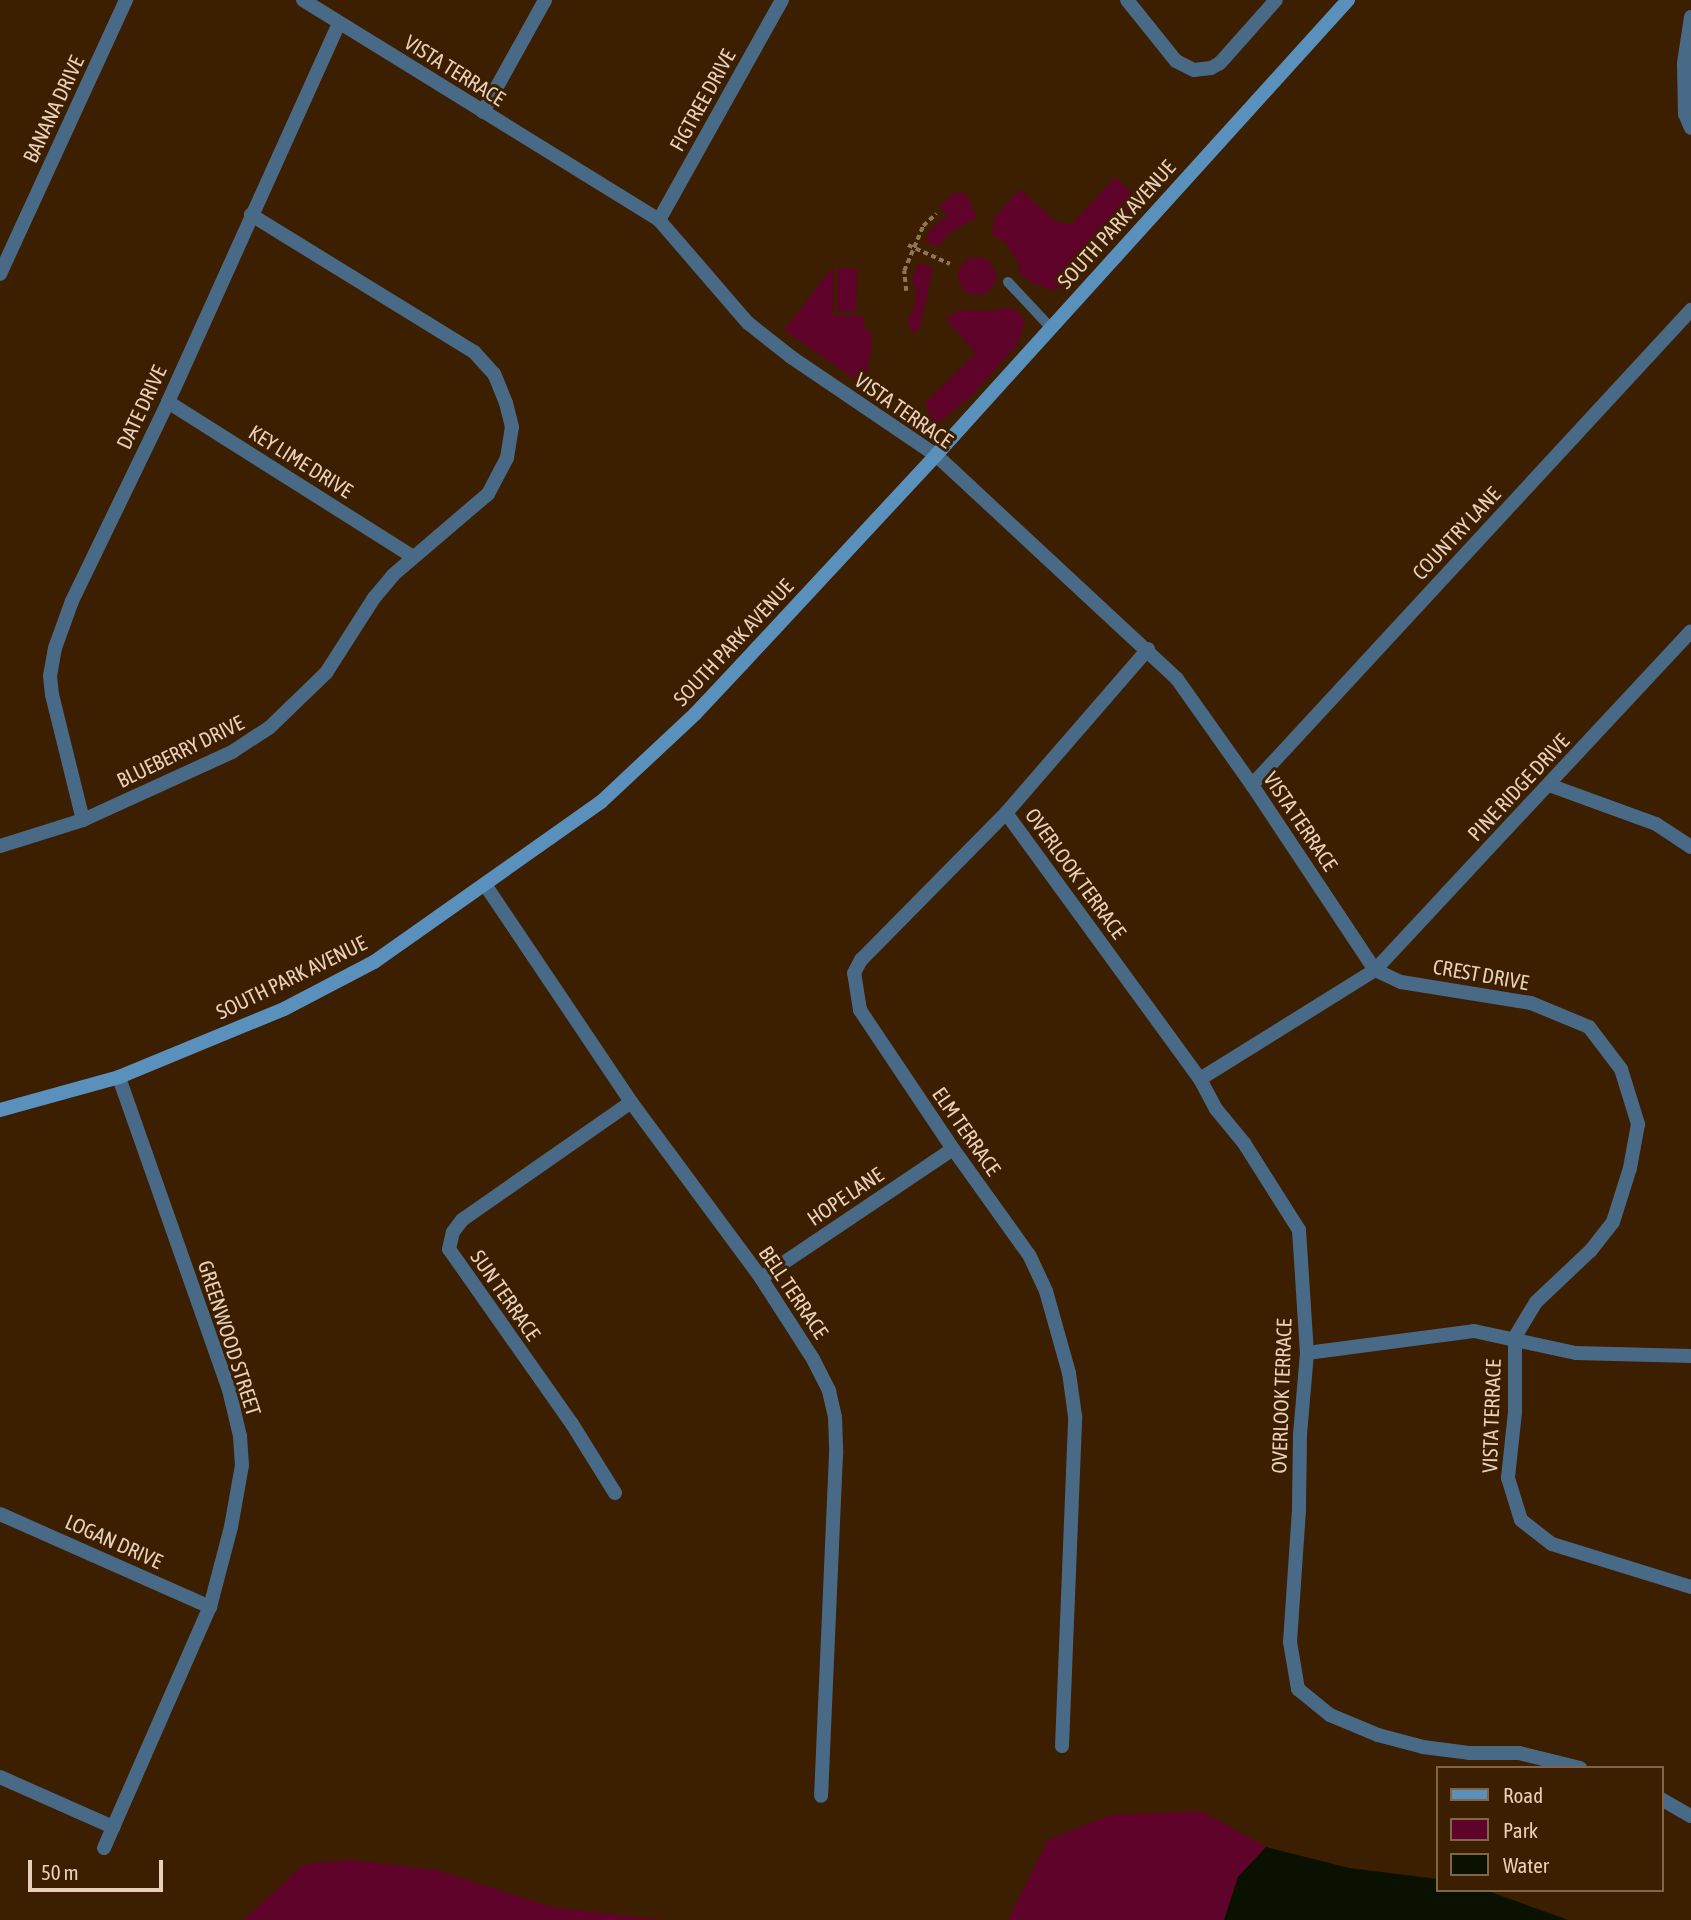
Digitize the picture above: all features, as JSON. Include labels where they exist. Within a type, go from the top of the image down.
[{"type":"street","name":"BANANA DRIVE","points":[[0,274],[126,0]]},
{"type":"street","name":"VISTA TERRACE","points":[[303,0],[659,220],[748,323],[790,357],[936,455],[1148,649],[1177,679],[1252,785],[1375,970]]},
{"type":"street","points":[[483,112],[545,0]]},
{"type":"street","name":"FIGTREE DRIVE","points":[[659,220],[782,0]]},
{"type":"street","points":[[1128,0],[1176,61],[1194,70],[1211,68],[1220,63],[1276,0]]},
{"type":"street","name":"SOUTH PARK AVENUE","points":[[0,1110],[119,1077],[296,1003],[374,962],[486,886],[601,802],[695,714],[936,455],[1348,0]]},
{"type":"street","points":[[1691,17],[1685,114],[1691,128]]},
{"type":"street","name":"DATE DRIVE","points":[[83,820],[52,695],[52,662],[72,601],[168,402],[339,23]]},
{"type":"street","name":"BLUEBERRY DRIVE","points":[[0,846],[83,820],[232,752],[270,727],[326,673],[374,598],[412,556],[475,507],[496,482],[507,458],[512,427],[501,388],[486,364],[467,347],[251,215]]},
{"type":"street","name":"COUNTRY LANE","points":[[1252,785],[1691,310]]},
{"type":"street","name":"KEY LIME DRIVE","points":[[168,402],[412,556]]},
{"type":"street","name":"PINE RIDGE DRIVE","points":[[1375,970],[1691,631]]},
{"type":"street","name":"ELM TERRACE","points":[[1062,1746],[1075,1416],[1069,1373],[1046,1291],[1029,1255],[953,1149],[860,1010],[854,973],[861,960],[1006,813],[1148,649]]},
{"type":"street","points":[[1549,785],[1656,824],[1691,847]]},
{"type":"street","name":"OVERLOOK TERRACE","points":[[1006,813],[1200,1080],[1216,1109],[1244,1143],[1299,1230],[1307,1353],[1300,1434],[1299,1510],[1290,1642],[1298,1689],[1330,1715],[1378,1735],[1423,1747],[1469,1753],[1519,1753],[1572,1766]]},
{"type":"street","name":"BELL TERRACE","points":[[486,886],[631,1102],[761,1278],[813,1359],[829,1391],[835,1417],[821,1796]]},
{"type":"street","points":[[1200,1080],[1375,970]]},
{"type":"street","name":"CREST DRIVE","points":[[1375,970],[1401,982],[1531,1003],[1589,1027],[1621,1069],[1638,1124],[1630,1168],[1613,1222],[1590,1251],[1536,1302],[1515,1337]]},
{"type":"street","name":"GREENWOOD STREET","points":[[104,1848],[210,1607],[238,1496],[242,1465],[240,1436],[229,1390],[119,1077]]},
{"type":"street","name":"SUN TERRACE","points":[[615,1493],[572,1424],[449,1249],[453,1232],[462,1220],[631,1102]]},
{"type":"street","name":"HOPE LANE","points":[[761,1278],[953,1149]]},
{"type":"street","points":[[1307,1353],[1474,1331],[1515,1337],[1576,1353],[1691,1356]]},
{"type":"street","name":"VISTA TERRACE","points":[[1515,1337],[1515,1412],[1508,1478],[1521,1520],[1552,1544],[1691,1587]]},
{"type":"street","name":"LOGAN DRIVE","points":[[0,1514],[210,1607]]},
{"type":"street","points":[[0,1777],[114,1827]]},
{"type":"street","points":[[1663,1800],[1691,1816]]},
{"type":"lane","points":[[1008,282],[1051,328]]},
{"type":"path","points":[[906,291],[904,271],[923,226],[936,214]]},
{"type":"path","points":[[924,217],[928,221]]},
{"type":"path","points":[[908,245],[950,264]]},
{"type":"path","points":[[898,281],[905,279]]},
{"type":"green space","points":[[1115,177],[1145,204],[1083,275],[1068,285],[1054,290],[1034,284],[1020,274],[1018,262],[1006,243],[992,235],[994,218],[1020,189],[1055,221],[1071,225]]},
{"type":"green space","points":[[955,193],[965,193],[977,217],[947,235],[939,247],[925,241],[930,229],[947,216],[939,205]]},
{"type":"green space","points":[[977,257],[990,263],[996,276],[990,289],[977,295],[964,289],[958,276],[964,263]]},
{"type":"green space","points":[[919,262],[933,269],[920,327],[913,334],[907,321],[914,308],[916,291],[912,278]]},
{"type":"green space","points":[[834,265],[833,315],[863,316],[864,328],[870,330],[872,343],[865,386],[784,330]]},
{"type":"green space","points":[[838,268],[857,268],[856,312],[837,311]]},
{"type":"green space","points":[[1009,307],[1019,312],[1025,322],[1017,345],[973,394],[934,427],[925,403],[976,353],[946,319],[959,310],[992,311]]},
{"type":"green space","points":[[1201,1811],[1266,1847],[1238,1877],[1224,1920],[1008,1920],[1048,1840],[1110,1815]]},
{"type":"green space","points":[[350,1860],[437,1870],[551,1907],[664,1920],[243,1920],[304,1864]]},
{"type":"water","points":[[1266,1847],[1349,1868],[1436,1879],[1436,1892],[1491,1892],[1568,1920],[1224,1920],[1238,1877]]}]
